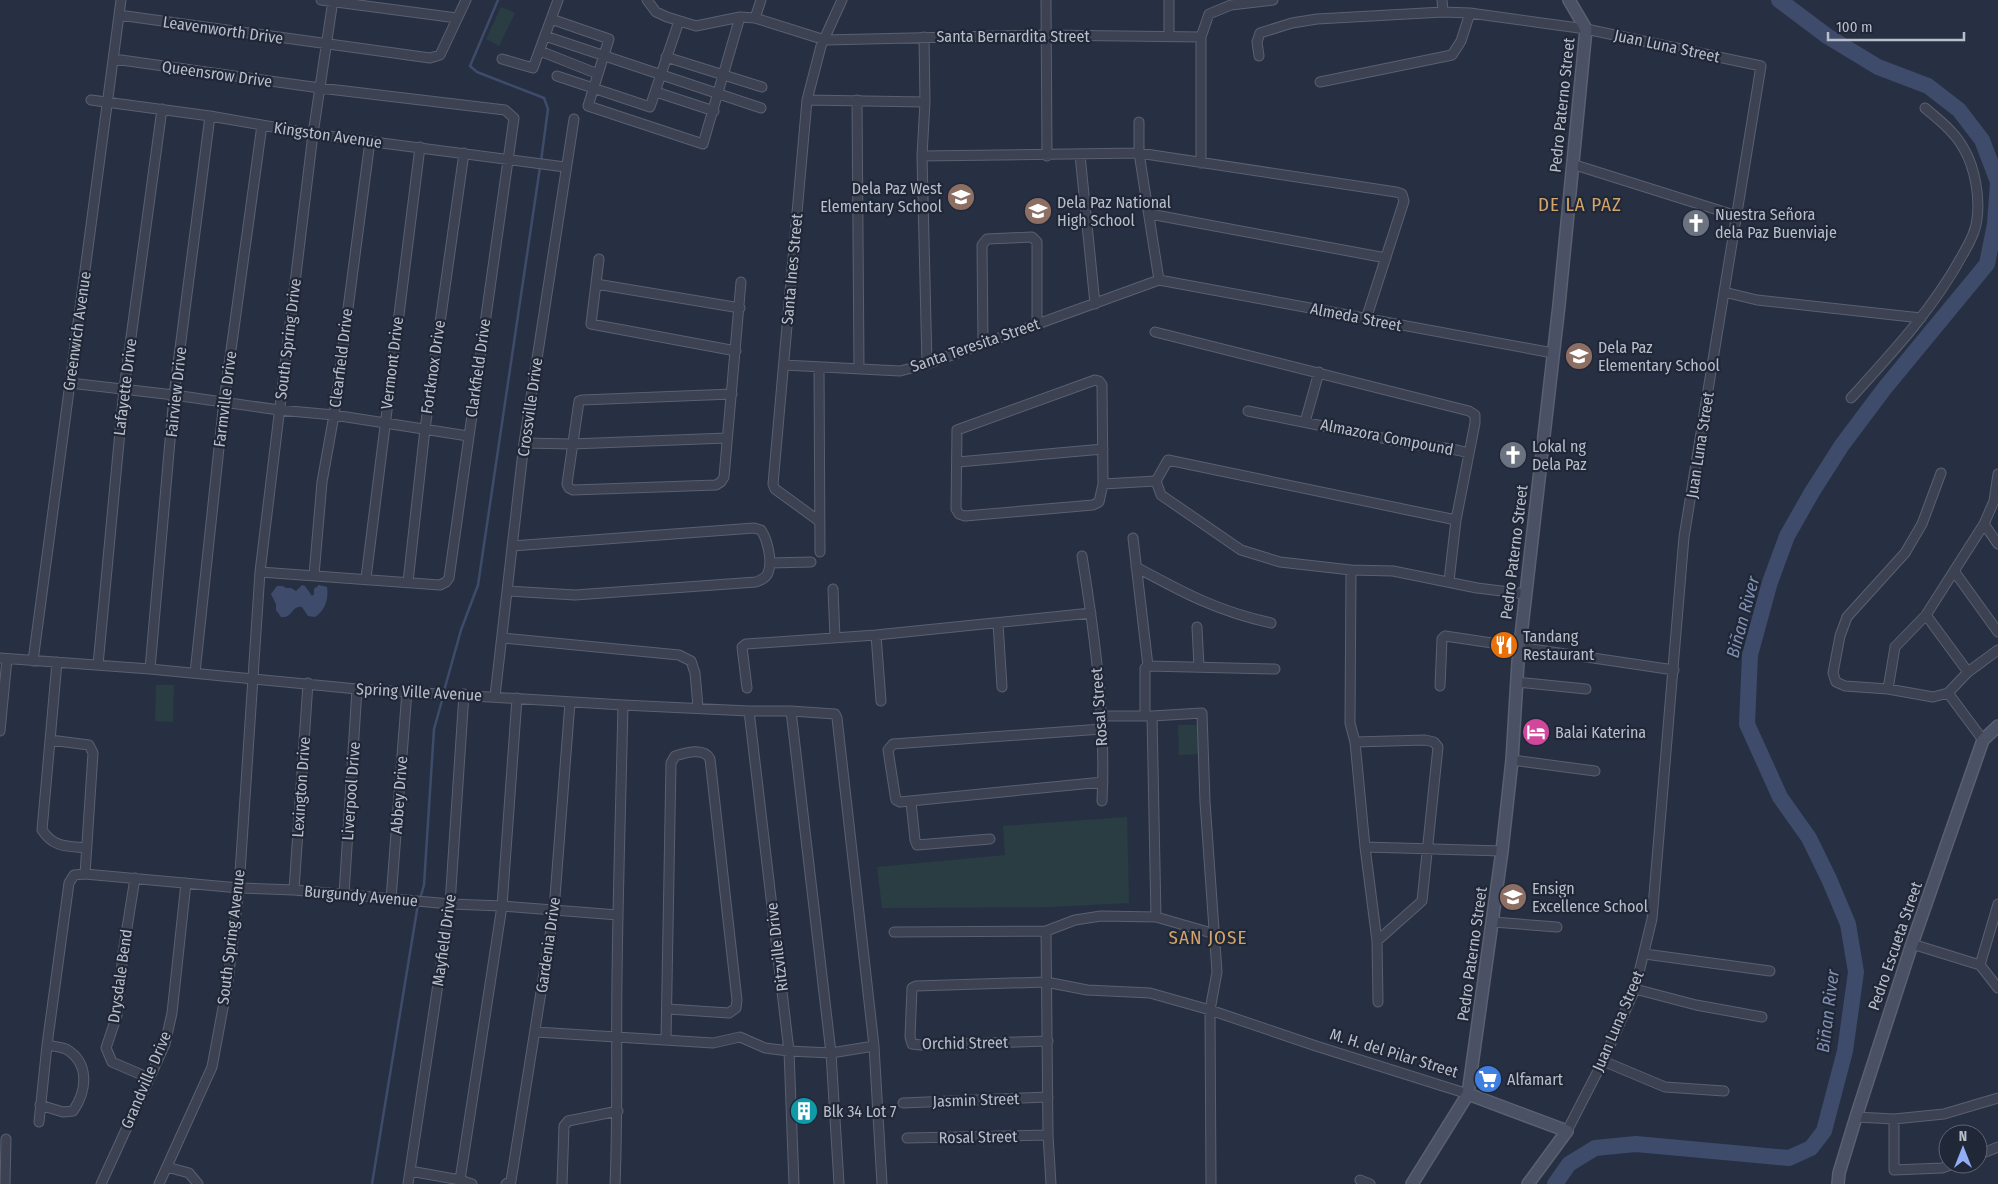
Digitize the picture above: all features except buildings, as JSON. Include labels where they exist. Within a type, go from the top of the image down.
[{"type":"street","name":"Greenwich Avenue","points":[[33,661],[121,0]]},
{"type":"street","points":[[321,0],[457,18]]},
{"type":"street","name":"Leavenworth Drive","points":[[119,15],[430,58],[440,55],[466,0]]},
{"type":"street","points":[[502,59],[533,68],[558,0]]},
{"type":"street","name":"Santa Bernardita Street","points":[[647,0],[656,12],[696,26],[740,17],[755,18],[825,40],[1045,35],[1201,37]]},
{"type":"street","points":[[755,18],[761,0]]},
{"type":"street","name":"Santa Ines Street","points":[[819,521],[775,489],[772,484],[807,100],[821,46],[842,0]]},
{"type":"street","points":[[1046,0],[1047,156]]},
{"type":"street","points":[[1168,37],[1169,0]]},
{"type":"street","points":[[1201,163],[1201,37],[1209,14],[1230,2],[1273,0]]},
{"type":"street","points":[[1442,0],[1443,12]]},
{"type":"street","name":"Pedro Paterno Street","points":[[1412,1184],[1468,1094],[1493,922],[1512,760],[1519,648],[1553,353],[1586,29],[1570,0]]},
{"type":"street","name":"South Spring Drive","points":[[253,679],[260,572],[279,410],[313,134],[333,1]]},
{"type":"street","name":"Juan Luna Street","points":[[1260,56],[1257,42],[1259,34],[1292,23],[1317,19],[1443,12],[1470,13],[1586,29],[1761,66],[1684,537],[1652,919],[1635,990],[1567,1131]]},
{"type":"street","points":[[1320,82],[1452,55],[1461,41],[1470,13]]},
{"type":"street","points":[[551,19],[607,38],[609,41],[588,106],[703,144],[740,17]]},
{"type":"street","points":[[557,76],[648,108],[651,106],[662,75],[678,21]]},
{"type":"street","points":[[545,36],[761,108]]},
{"type":"street","points":[[924,37],[925,102],[922,156],[927,364]]},
{"type":"street","points":[[540,51],[598,74]]},
{"type":"street","points":[[666,58],[762,87]]},
{"type":"street","name":"Queensrow Drive","points":[[114,59],[320,88],[505,110],[514,118],[508,159]]},
{"type":"street","points":[[656,92],[714,111]]},
{"type":"street","name":"Kingston Avenue","points":[[91,100],[210,116],[313,134],[565,167]]},
{"type":"street","points":[[807,100],[925,102]]},
{"type":"street","points":[[856,100],[859,368]]},
{"type":"street","points":[[1851,398],[1921,318],[1957,266],[1977,221],[1978,199],[1969,160],[1964,149],[1950,130],[1925,108]]},
{"type":"street","name":"Lafayette Drive","points":[[98,665],[124,389],[162,109]]},
{"type":"street","name":"Fairview Drive","points":[[150,669],[174,395],[210,116]]},
{"type":"street","name":"Crossville Drive","points":[[495,696],[524,443],[565,167],[574,119]]},
{"type":"street","points":[[1139,122],[1139,153],[1159,280]]},
{"type":"street","name":"Farmville Drive","points":[[195,673],[224,401],[262,125]]},
{"type":"street","name":"Clearfield Drive","points":[[314,575],[322,482],[334,415],[370,141]]},
{"type":"street","name":"Vermont Drive","points":[[366,578],[384,422],[420,147]]},
{"type":"street","name":"Fortknox Drive","points":[[408,582],[425,429],[464,153]]},
{"type":"street","points":[[922,156],[1047,156],[1139,153],[1402,194],[1404,201],[1366,319]]},
{"type":"street","points":[[1080,155],[1095,304]]},
{"type":"street","name":"Clarkfield Drive","points":[[408,582],[440,585],[449,578],[508,159]]},
{"type":"street","points":[[1572,164],[1737,216]]},
{"type":"street","points":[[1150,214],[1386,258]]},
{"type":"street","points":[[983,343],[982,246],[986,239],[1032,237],[1036,240],[1037,324]]},
{"type":"street","points":[[600,258],[591,324],[736,351]]},
{"type":"street","name":"Santa Teresita Street","points":[[784,365],[900,371],[927,364],[1159,280]]},
{"type":"street","name":"Almeda Street","points":[[1159,280],[1553,353]]},
{"type":"street","points":[[732,394],[582,400],[578,404],[572,444],[567,484],[569,488],[572,490],[716,485],[721,482],[724,477],[727,438],[732,394],[742,282]]},
{"type":"street","points":[[596,284],[740,308]]},
{"type":"street","points":[[1724,292],[1757,300],[1921,318]]},
{"type":"street","points":[[1155,332],[1319,372],[1469,411],[1475,415],[1456,520],[1449,581]]},
{"type":"street","points":[[819,367],[820,552]]},
{"type":"street","name":"Almazora Compound","points":[[1305,422],[1319,372]]},
{"type":"street","points":[[1095,380],[1099,381],[1102,385],[1103,484],[1099,502],[1093,505],[965,516],[959,514],[956,509],[958,462],[957,430],[1095,380]]},
{"type":"street","points":[[70,383],[224,401],[279,410],[334,415],[468,436]]},
{"type":"street","name":"Almazora Compound","points":[[1248,410],[1412,444],[1455,449],[1468,454]]},
{"type":"street","points":[[524,443],[572,444],[727,438]]},
{"type":"street","points":[[958,462],[1103,449]]},
{"type":"street","points":[[1456,520],[1168,460],[1156,481],[1161,495],[1241,550],[1280,562],[1351,570],[1393,571],[1477,588],[1526,594]]},
{"type":"street","points":[[1941,472],[1922,524],[1905,554],[1847,617],[1840,636],[1833,673],[1836,682],[1845,686],[1888,689],[1933,697],[1948,693],[1968,672],[1998,650]]},
{"type":"street","points":[[1888,689],[1895,647],[1926,615],[1984,524],[1994,501],[1998,474]]},
{"type":"street","points":[[1103,484],[1156,481]]},
{"type":"street","points":[[1984,524],[1998,544]]},
{"type":"street","points":[[508,591],[574,595],[756,582],[764,579],[770,562],[765,536],[761,530],[754,528],[512,546]]},
{"type":"street","points":[[1133,538],[1148,666],[1145,668],[1156,917]]},
{"type":"street","name":"Rosal Street","points":[[1082,556],[1091,613],[1102,716],[1102,801]]},
{"type":"street","points":[[770,562],[811,562]]},
{"type":"street","points":[[1136,566],[1208,605],[1239,616],[1271,623]]},
{"type":"street","points":[[1351,570],[1350,723],[1355,742],[1365,847],[1377,941],[1378,1002]]},
{"type":"street","points":[[1954,571],[1998,632]]},
{"type":"street","points":[[260,572],[408,582]]},
{"type":"street","points":[[832,589],[835,638]]},
{"type":"street","points":[[747,688],[743,645],[876,636],[1091,613]]},
{"type":"street","points":[[1926,615],[1968,672]]},
{"type":"street","points":[[998,623],[1002,687]]},
{"type":"street","points":[[1197,627],[1199,667]]},
{"type":"street","points":[[876,636],[880,701]]},
{"type":"street","points":[[1440,686],[1442,639],[1445,636],[1674,670]]},
{"type":"street","points":[[502,638],[679,655],[691,661],[695,673],[698,707]]},
{"type":"street","points":[[0,731],[3,658]]},
{"type":"street","name":"Spring Ville Avenue","points":[[3,658],[357,688],[623,705],[831,713],[837,718],[874,1046]]},
{"type":"street","points":[[57,662],[42,830],[48,839],[57,844],[87,848]]},
{"type":"street","points":[[1148,666],[1275,669]]},
{"type":"street","name":"South Spring Avenue","points":[[159,1184],[212,1067],[228,981],[239,888],[253,679]]},
{"type":"street","points":[[1516,682],[1586,689]]},
{"type":"street","name":"Lexington Drive","points":[[294,890],[308,683]]},
{"type":"street","name":"Liverpool Drive","points":[[344,894],[357,688]]},
{"type":"street","name":"Abbey Drive","points":[[391,899],[407,691]]},
{"type":"street","points":[[1948,693],[1983,740]]},
{"type":"street","name":"Mayfield Drive","points":[[408,1184],[450,904],[464,694]]},
{"type":"street","points":[[460,1180],[502,906],[517,698]]},
{"type":"street","name":"Gardenia Drive","points":[[510,1183],[536,1032],[554,910],[570,702]]},
{"type":"street","points":[[615,1184],[618,1111],[616,1038],[623,705]]},
{"type":"street","name":"Ritzville Drive","points":[[749,711],[789,1051],[794,1184]]},
{"type":"street","points":[[791,711],[831,1052],[839,1184]]},
{"type":"street","points":[[1102,716],[1202,713],[1205,802],[1217,972],[1210,1010],[1211,1184]]},
{"type":"street","name":"Pedro Escueta Street","points":[[1838,1184],[1839,1173],[1856,1117],[1912,944],[1983,740],[1998,726]]},
{"type":"street","points":[[1102,729],[893,744],[888,750],[896,800],[900,802],[1103,782]]},
{"type":"street","points":[[38,1122],[69,883],[74,876],[85,874],[94,753],[90,744],[50,740]]},
{"type":"street","points":[[1355,742],[1425,740],[1434,742],[1438,747],[1422,901],[1377,941]]},
{"type":"street","points":[[666,1040],[671,764],[675,756],[702,752],[709,756],[710,759],[737,1000],[736,1008],[729,1013],[668,1009]]},
{"type":"street","points":[[1512,760],[1595,771]]},
{"type":"street","points":[[911,802],[915,840],[918,844],[990,839]]},
{"type":"street","points":[[1365,847],[1502,852]]},
{"type":"street","name":"Burgundy Avenue","points":[[85,874],[239,888],[294,890],[450,904],[618,915]]},
{"type":"street","name":"Drysdale Bend","points":[[135,878],[117,1015],[106,1048],[112,1062],[149,1078]]},
{"type":"street","name":"Grandville Drive","points":[[101,1184],[165,1044],[172,1014],[186,883]]},
{"type":"street","points":[[1980,965],[1998,904]]},
{"type":"street","points":[[894,932],[1046,931],[1075,920],[1101,916],[1156,917],[1215,934]]},
{"type":"street","points":[[1493,922],[1556,927]]},
{"type":"street","points":[[1046,931],[1048,1135],[1051,1184]]},
{"type":"street","points":[[1912,944],[1980,965],[1998,988]]},
{"type":"street","points":[[1645,954],[1770,971]]},
{"type":"street","name":"M. H. del Pilar Street","points":[[916,986],[1046,982],[1086,990],[1150,993],[1210,1010],[1468,1094],[1567,1131]]},
{"type":"street","name":"Orchid Street","points":[[916,986],[912,988],[911,996],[910,1037],[912,1044],[1048,1041]]},
{"type":"street","points":[[1635,990],[1696,1005],[1762,1017]]},
{"type":"street","points":[[536,1032],[713,1043],[740,1037],[765,1048],[789,1051],[831,1052],[874,1046],[882,1184]]},
{"type":"street","points":[[40,1105],[63,1112],[73,1111],[80,1101],[84,1084],[84,1073],[77,1059],[66,1049],[47,1046]]},
{"type":"street","points":[[1602,1061],[1665,1087],[1724,1091]]},
{"type":"street","name":"Jasmin Street","points":[[903,1103],[1048,1097]]},
{"type":"street","points":[[1856,1117],[1894,1119],[1944,1114],[1998,1098]]},
{"type":"street","points":[[562,1184],[564,1126],[568,1121],[618,1111]]},
{"type":"street","points":[[1894,1119],[1894,1170],[1938,1168]]},
{"type":"street","points":[[1528,1184],[1567,1131]]},
{"type":"street","name":"Rosal Street","points":[[907,1138],[1048,1135]]},
{"type":"street","points":[[5,1184],[6,1139]]},
{"type":"street","points":[[167,1167],[189,1173],[198,1184]]},
{"type":"street","points":[[410,1172],[460,1180],[472,1184]]},
{"type":"street","points":[[1360,1180],[1370,1184]]},
{"type":"shaded area","points":[[501,7],[515,13],[499,46],[486,39]]},
{"type":"shaded area","points":[[156,685],[174,685],[173,722],[155,721]]},
{"type":"shaded area","points":[[1178,725],[1198,725],[1199,754],[1179,755]]},
{"type":"shaded area","points":[[1127,817],[1129,903],[1050,907],[882,908],[877,867],[1005,855],[1003,826]]},
{"type":"water","points":[[302,585],[305,586],[312,596],[314,589],[319,585],[327,587],[327,600],[324,608],[315,617],[308,616],[302,607],[298,607],[288,616],[281,617],[276,610],[276,604],[271,594],[277,586],[291,588],[296,591]]},
{"type":"waterway","points":[[498,0],[470,66],[477,72],[544,98],[548,109],[541,161]]},
{"type":"waterway","name":"Biñan River","points":[[1555,1184],[1569,1164],[1595,1148],[1636,1144],[1789,1158],[1811,1148],[1824,1131],[1845,1051],[1856,972],[1848,924],[1809,838],[1780,797],[1747,724],[1750,655],[1770,582],[1787,536],[1812,492],[1842,445],[1884,389],[1987,264],[1995,224],[1998,182],[1982,140],[1959,110],[1928,86],[1878,67],[1827,36],[1779,0]]},
{"type":"waterway","points":[[444,691],[461,630],[478,585],[540,167]]},
{"type":"waterway","points":[[420,899],[424,885],[434,729],[443,697]]},
{"type":"waterway","points":[[372,1184],[418,904]]},
{"type":"place","name":"Dela Paz West Elementary School","points":[[961,197]]},
{"type":"place","name":"Dela Paz National High School","points":[[1038,211]]},
{"type":"place","name":"Nuestra Señora dela Paz Buenviaje","points":[[1696,223]]},
{"type":"place","name":"Dela Paz Elementary School","points":[[1579,356]]},
{"type":"place","name":"Lokal ng Dela Paz","points":[[1513,455]]},
{"type":"place","name":"Tandang Restaurant","points":[[1504,645]]},
{"type":"place","name":"Balai Katerina","points":[[1536,732]]},
{"type":"place","name":"Ensign Excellence School","points":[[1513,897]]},
{"type":"place","name":"Alfamart","points":[[1488,1079]]},
{"type":"place","name":"Blk 34 Lot 7","points":[[804,1111]]},
{"type":"district","name":"DE LA PAZ","points":[[1580,204]]},
{"type":"district","name":"SAN JOSE","points":[[1208,937]]}]
